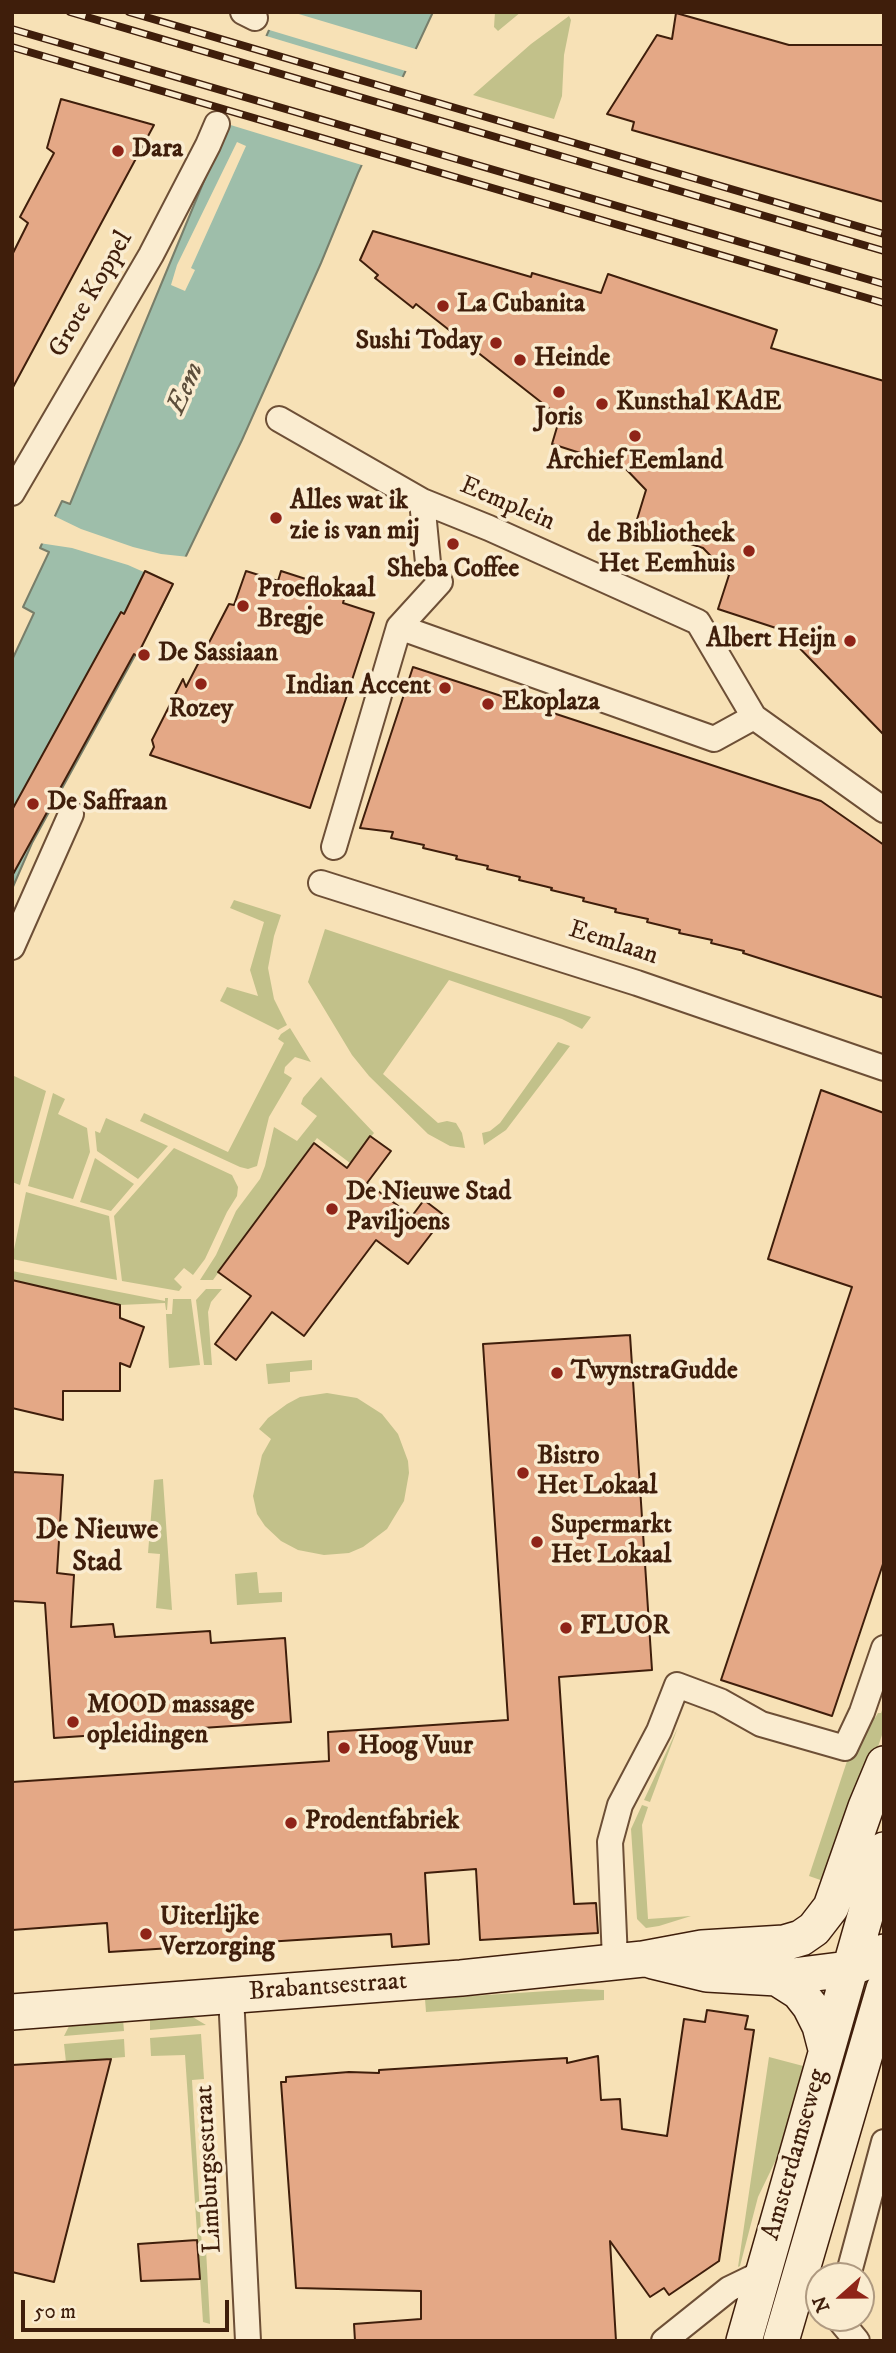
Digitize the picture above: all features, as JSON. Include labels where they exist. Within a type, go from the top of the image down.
[{"type":"street","name":"Grote Koppel","points":[[12,493],[151,255],[217,124]]},
{"type":"street","name":"Eemplein","points":[[279,419],[422,501],[698,622],[754,717],[884,810]]},
{"type":"street","name":"Eemplein","points":[[334,847],[399,627],[434,572],[422,501]]},
{"type":"street","points":[[399,627],[714,739],[754,717]]},
{"type":"street","points":[[12,947],[71,814]]},
{"type":"street","name":"Eemlaan","points":[[321,883],[637,983],[884,1068]]},
{"type":"street","points":[[629,1959],[610,1842],[620,1805],[659,1731],[677,1685],[720,1701],[761,1724],[845,1748],[862,1712],[884,1648]]},
{"type":"street","name":"Brabantsestraat","points":[[12,2012],[461,1978],[702,1948],[784,1943],[801,1938],[814,1929],[831,1907],[884,1764]]},
{"type":"street","name":"Amsterdamseweg","points":[[744,2341],[884,1850]]},
{"type":"street","name":"Brabantsestraat","points":[[629,1959],[707,1975],[777,1978],[848,1969],[884,1952]]},
{"type":"street","points":[[777,1978],[799,1992],[810,2006],[820,2026],[826,2049]]},
{"type":"street","name":"Amsterdamseweg","points":[[781,2341],[884,1989]]},
{"type":"street","name":"Limburgsestraat","points":[[231,1995],[248,2341]]},
{"type":"street","points":[[852,2262],[884,2142]]},
{"type":"street","points":[[664,2341],[729,2289],[762,2273]]},
{"type":"street","name":"Amsterdamseweg","points":[[792,2301],[797,2341]]},
{"type":"shaded area","points":[[495,12],[521,12],[498,31],[494,27]]},
{"type":"shaded area","points":[[569,16],[571,20],[564,55],[562,96],[554,119],[473,95],[531,44]]},
{"type":"shaded area","points":[[234,900],[281,915],[268,968],[274,999],[287,1025],[278,1030],[220,1001],[227,987],[258,996],[250,970],[264,922],[230,908]]},
{"type":"shaded area","points":[[325,929],[591,1017],[582,1029],[562,1019],[449,980],[383,1074],[438,1123],[456,1123],[462,1133],[465,1148],[450,1146],[428,1134],[369,1076],[352,1055],[308,982]]},
{"type":"shaded area","points":[[290,1028],[311,1062],[295,1057],[285,1067],[284,1073],[292,1078],[269,1117],[257,1166],[248,1169],[240,1167],[140,1121],[144,1113],[228,1152],[284,1043],[278,1039]]},
{"type":"shaded area","points":[[558,1042],[570,1046],[506,1130],[484,1145],[482,1133],[490,1131],[500,1123]]},
{"type":"shaded area","points":[[12,1075],[46,1091],[20,1185],[12,1182]]},
{"type":"shaded area","points":[[321,1077],[374,1133],[350,1163],[317,1138],[213,1280],[200,1280],[216,1255],[236,1211],[260,1179],[274,1127],[297,1141],[317,1116],[301,1104]]},
{"type":"shaded area","points":[[53,1093],[65,1099],[58,1114],[87,1128],[90,1152],[73,1199],[28,1186]]},
{"type":"shaded area","points":[[106,1118],[168,1146],[138,1179],[97,1151],[95,1131],[100,1133]]},
{"type":"shaded area","points":[[174,1148],[232,1175],[238,1187],[237,1196],[205,1259],[193,1275],[184,1268],[174,1279],[182,1287],[179,1291],[122,1281],[114,1216]]},
{"type":"shaded area","points":[[95,1158],[134,1184],[111,1211],[80,1202]]},
{"type":"shaded area","points":[[26,1192],[109,1216],[117,1280],[12,1259]]},
{"type":"shaded area","points":[[12,1271],[165,1301],[165,1298],[168,1298],[167,1310],[165,1303],[120,1305],[12,1281]]},
{"type":"shaded area","points":[[206,1289],[222,1289],[211,1302],[208,1312],[212,1365],[204,1365],[196,1300]]},
{"type":"shaded area","points":[[173,1299],[191,1299],[200,1365],[169,1368],[166,1314],[172,1314]]},
{"type":"shaded area","points":[[312,1360],[312,1370],[290,1372],[290,1382],[268,1384],[266,1364]]},
{"type":"shaded area","points":[[327,1393],[357,1398],[382,1414],[398,1434],[408,1461],[409,1473],[404,1501],[387,1529],[363,1547],[349,1553],[324,1555],[298,1550],[281,1541],[257,1514],[253,1496],[262,1455],[271,1439],[259,1429],[268,1418],[300,1397]]},
{"type":"shaded area","points":[[163,1479],[172,1610],[156,1608],[160,1554],[148,1553],[154,1480]]},
{"type":"shaded area","points":[[257,1572],[259,1593],[282,1592],[282,1602],[237,1605],[235,1574]]},
{"type":"shaded area","points":[[884,1705],[884,1729],[832,1884],[809,1876],[849,1755],[869,1716],[875,1718]]},
{"type":"shaded area","points":[[678,1727],[650,1802],[644,1800]]},
{"type":"shaded area","points":[[642,1805],[648,1807],[642,1825],[648,1919],[691,1916],[646,1928],[637,1919],[631,1829]]},
{"type":"shaded area","points":[[579,1989],[604,1990],[604,2000],[426,2012],[425,1999]]},
{"type":"shaded area","points":[[191,2016],[206,2025],[150,2030],[150,2018]]},
{"type":"shaded area","points":[[123,2019],[124,2031],[64,2036],[69,2026],[74,2023]]},
{"type":"shaded area","points":[[201,2034],[204,2079],[192,2080],[202,2248],[206,2249],[210,2324],[203,2322],[185,2055],[151,2056],[150,2038]]},
{"type":"shaded area","points":[[124,2039],[125,2057],[66,2062],[64,2044]]},
{"type":"shaded area","points":[[769,2057],[807,2067],[786,2139],[758,2197],[738,2267]]},
{"type":"water","name":"Eem","points":[[277,12],[433,12],[358,173],[242,440],[160,610],[32,843],[12,889],[12,660],[34,613],[23,607],[49,552],[40,548],[62,501],[70,504],[228,123]]},
{"type":"pier","points":[[274,12],[292,12],[419,50],[409,72],[266,29]]},
{"type":"pier","points":[[263,35],[406,78],[365,166],[224,123]]},
{"type":"pier","points":[[237,142],[246,146],[191,268],[195,270],[185,291],[171,285],[177,265]]},
{"type":"pier","points":[[52,515],[81,529],[133,547],[189,557],[175,586],[128,565],[72,548],[39,543]]},
{"type":"building","points":[[676,13],[789,45],[884,45],[884,202],[632,130],[634,122],[607,114],[657,35],[672,39]]},
{"type":"building","points":[[61,99],[154,125],[12,389],[12,255],[28,223],[20,217],[54,153],[47,148]]},
{"type":"building","points":[[373,231],[531,277],[532,273],[601,293],[608,274],[777,330],[771,348],[884,381],[884,735],[782,630],[718,609],[729,575],[703,548],[635,526],[646,490],[624,467],[552,444],[560,417],[416,304],[413,308],[375,278],[378,275],[360,260]]},
{"type":"building","points":[[145,571],[173,584],[137,656],[134,654],[12,876],[12,810],[121,612],[124,614]]},
{"type":"building","points":[[246,571],[278,581],[281,571],[346,592],[343,603],[374,613],[310,808],[150,755],[154,747],[152,740],[183,679],[186,687],[229,604],[234,605]]},
{"type":"building","points":[[413,667],[821,801],[884,845],[884,998],[743,953],[744,951],[711,943],[712,940],[679,933],[680,930],[647,922],[648,919],[615,912],[616,909],[583,901],[584,898],[487,869],[488,866],[423,848],[424,845],[391,838],[393,832],[360,828]]},
{"type":"building","points":[[821,1090],[884,1113],[884,1561],[832,1716],[721,1680],[852,1287],[768,1259]]},
{"type":"building","points":[[370,1136],[391,1151],[367,1183],[412,1216],[424,1200],[445,1216],[408,1264],[376,1240],[304,1336],[272,1312],[236,1360],[215,1344],[251,1296],[218,1272],[314,1143],[347,1168]]},
{"type":"building","points":[[12,1280],[120,1305],[120,1318],[144,1327],[130,1367],[120,1363],[120,1391],[63,1391],[63,1420],[12,1408]]},
{"type":"building","name":"Prodentfabriek","points":[[630,1335],[652,1670],[559,1677],[574,1904],[596,1903],[598,1933],[480,1940],[476,1869],[425,1873],[429,1944],[392,1947],[391,1934],[109,1952],[107,1923],[12,1930],[12,1782],[329,1761],[328,1732],[508,1720],[483,1344]]},
{"type":"building","points":[[12,1472],[63,1475],[57,1573],[74,1575],[71,1627],[113,1624],[115,1637],[210,1631],[211,1643],[285,1638],[291,1722],[54,1738],[45,1603],[12,1601]]},
{"type":"building","points":[[707,2010],[748,2016],[745,2029],[754,2030],[719,2261],[669,2295],[664,2288],[650,2297],[610,2241],[616,2341],[355,2341],[354,2324],[421,2319],[421,2291],[296,2288],[281,2082],[286,2082],[286,2077],[349,2072],[379,2073],[379,2070],[567,2058],[567,2063],[598,2056],[601,2100],[620,2099],[622,2129],[667,2136],[684,2019],[705,2022]]},
{"type":"building","points":[[111,2059],[54,2282],[12,2272],[12,2065]]},
{"type":"building","points":[[197,2240],[200,2279],[141,2281],[138,2244]]},
{"type":"railway","points":[[70,12],[884,251]]},
{"type":"railway","points":[[129,12],[884,234]]},
{"type":"railway","points":[[12,29],[884,284]]},
{"type":"railway","points":[[12,47],[884,303]]},
{"type":"place","name":"Dara","points":[[118,151]]},
{"type":"place","name":"La Cubanita","points":[[443,306]]},
{"type":"place","name":"Sushi Today","points":[[496,343]]},
{"type":"place","name":"Heinde","points":[[520,360]]},
{"type":"place","name":"Joris","points":[[559,392]]},
{"type":"place","name":"Kunsthal KAdE","points":[[602,404]]},
{"type":"place","name":"Archief Eemland","points":[[635,436]]},
{"type":"place","name":"Alles wat ik zie is van mij","points":[[276,518]]},
{"type":"place","name":"Sheba Coffee","points":[[453,544]]},
{"type":"place","name":"de Bibliotheek Het Eemhuis","points":[[749,551]]},
{"type":"place","name":"Proeflokaal Bregje","points":[[243,606]]},
{"type":"place","name":"Albert Heijn","points":[[850,641]]},
{"type":"place","name":"De Sassiaan","points":[[144,655]]},
{"type":"place","name":"Rozey","points":[[201,684]]},
{"type":"place","name":"Indian Accent","points":[[445,688]]},
{"type":"place","name":"Ekoplaza","points":[[488,704]]},
{"type":"place","name":"De Saffraan","points":[[33,804]]},
{"type":"place","name":"De Nieuwe Stad Paviljoens","points":[[332,1209]]},
{"type":"place","name":"TwynstraGudde","points":[[557,1373]]},
{"type":"place","name":"Bistro Het Lokaal","points":[[523,1473]]},
{"type":"place","name":"Supermarkt Het Lokaal","points":[[537,1542]]},
{"type":"place","name":"FLUOR","points":[[566,1628]]},
{"type":"place","name":"MOOD massage opleidingen","points":[[73,1722]]},
{"type":"place","name":"Hoog Vuur","points":[[344,1748]]},
{"type":"place","name":"Prodentfabriek","points":[[291,1823]]},
{"type":"place","name":"Uiterlijke Verzorging","points":[[146,1934]]},
{"type":"district","name":"De Nieuwe Stad","points":[[97,1548]]}]
